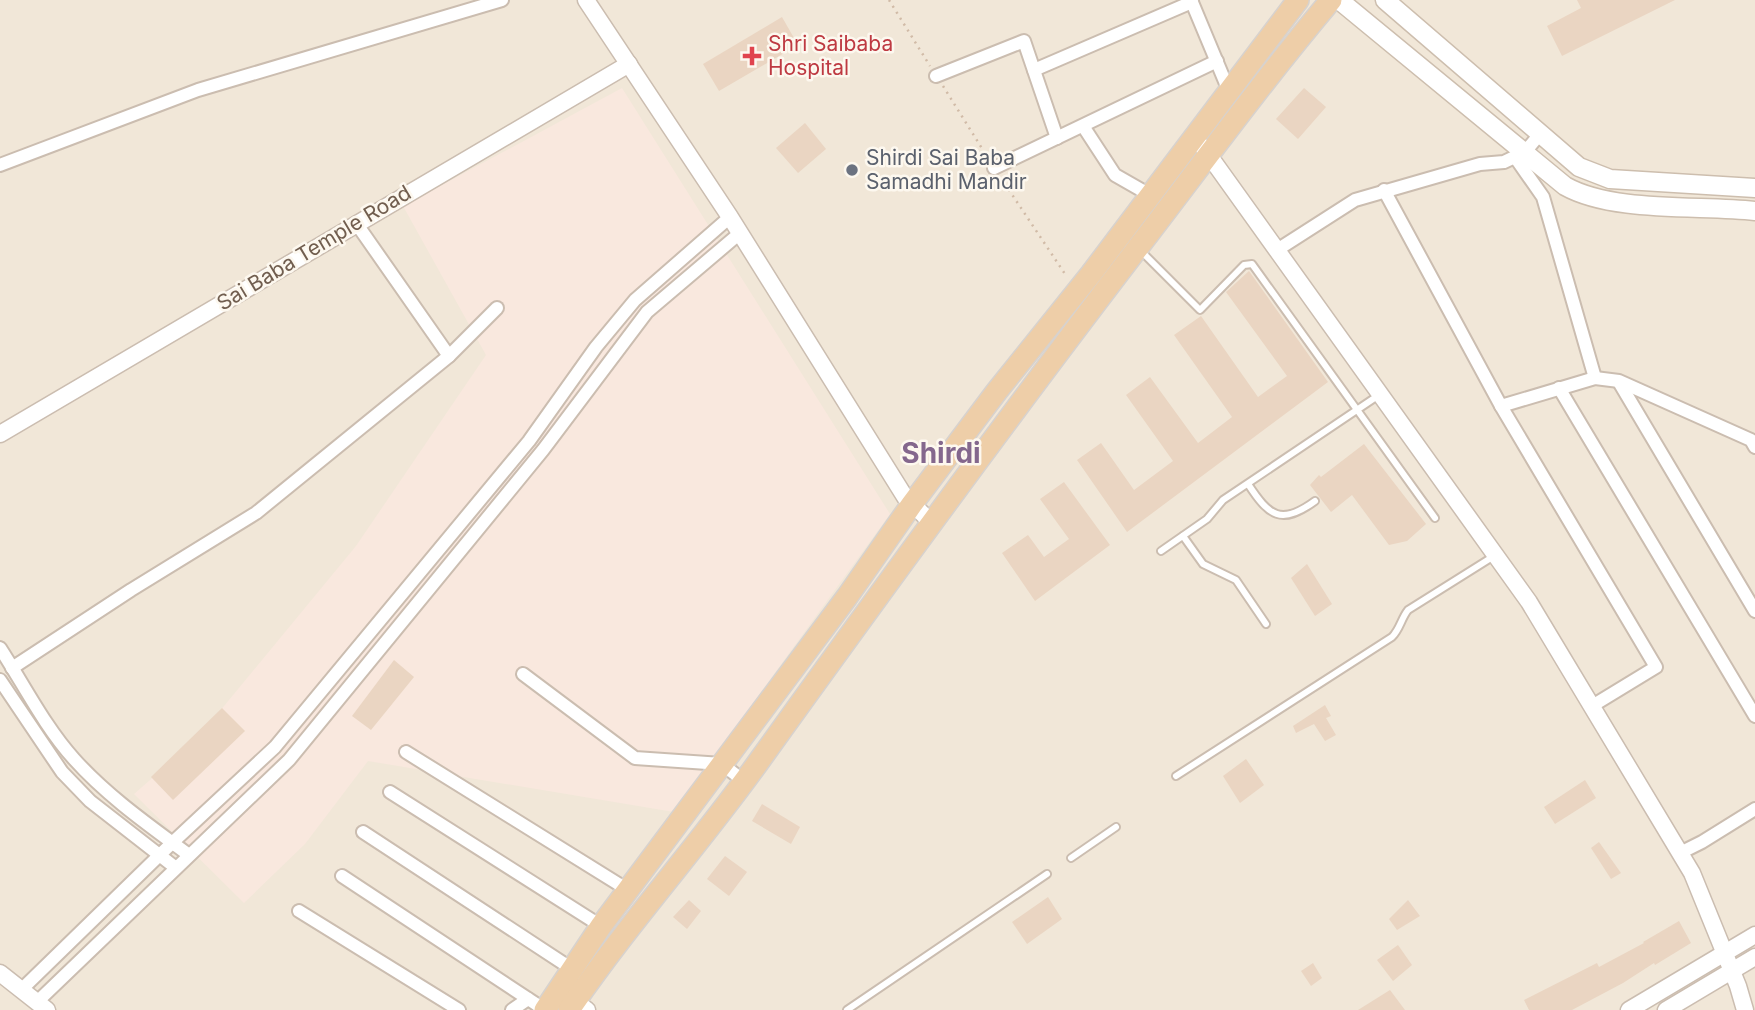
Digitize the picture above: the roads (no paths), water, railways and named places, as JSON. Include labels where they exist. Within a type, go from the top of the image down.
[{"type":"highway","points":[[572,1003],[572,969],[601,926],[997,391],[1091,274],[1298,0]]},
{"type":"highway","points":[[541,1007],[572,1003],[745,782],[931,522],[1138,247],[1328,2]]},
{"type":"main road","points":[[1385,0],[1578,167],[1610,179],[1755,188]]},
{"type":"main road","points":[[1328,2],[1451,91],[1520,155],[1582,196],[1610,202],[1755,211]]},
{"type":"main road","points":[[1451,91],[1468,72]]},
{"type":"street","points":[[0,165],[198,90],[502,0]]},
{"type":"street","points":[[586,0],[730,217],[905,497],[931,522]]},
{"type":"street","points":[[1034,70],[1192,1],[1230,91]]},
{"type":"street","points":[[936,76],[1024,41],[1057,138]]},
{"type":"street","points":[[994,168],[1217,61]]},
{"type":"street","name":"Sai Baba Temple Road","points":[[0,434],[629,64]]},
{"type":"street","points":[[1083,126],[1115,175],[1150,195]]},
{"type":"street","points":[[1277,250],[1354,200],[1480,164],[1504,162],[1520,155],[1540,134]]},
{"type":"street","points":[[1195,136],[1530,602],[1692,873],[1745,1010]]},
{"type":"street","points":[[1520,155],[1543,197],[1595,378]]},
{"type":"street","points":[[1384,190],[1502,405],[1656,667],[1592,706]]},
{"type":"street","points":[[21,990],[275,747],[529,441],[596,347],[635,300],[730,217]]},
{"type":"street","points":[[356,223],[449,356]]},
{"type":"street","points":[[0,973],[42,1006],[189,855],[289,760],[543,450],[647,312],[740,233]]},
{"type":"street","points":[[12,668],[256,513],[449,356],[497,308]]},
{"type":"street","points":[[1502,405],[1595,378],[1619,381],[1751,440],[1755,447]]},
{"type":"street","points":[[1619,381],[1754,605]]},
{"type":"street","points":[[1559,388],[1755,716]]},
{"type":"street","points":[[0,648],[53,732],[74,759],[103,788],[189,855]]},
{"type":"street","points":[[523,674],[635,758],[722,764],[745,782]]},
{"type":"street","points":[[0,680],[62,772],[90,801],[176,868]]},
{"type":"street","points":[[406,752],[628,890]]},
{"type":"street","points":[[390,792],[601,926]]},
{"type":"street","points":[[1680,853],[1755,809]]},
{"type":"street","points":[[363,832],[572,969]]},
{"type":"street","points":[[342,876],[541,1007]]},
{"type":"street","points":[[299,911],[459,1010]]},
{"type":"street","points":[[1629,1010],[1755,935]]},
{"type":"street","points":[[1666,1010],[1755,957]]},
{"type":"street","points":[[512,1010],[541,1007]]},
{"type":"lane","points":[[1138,247],[1200,310],[1244,265],[1252,264],[1435,518]]},
{"type":"lane","points":[[1161,551],[1206,519],[1223,500],[1380,394]]},
{"type":"lane","points":[[1248,484],[1261,504],[1269,511],[1279,514],[1298,514],[1315,501]]},
{"type":"lane","points":[[1183,536],[1203,564],[1236,580],[1266,624]]},
{"type":"lane","points":[[1176,776],[1392,637],[1408,610],[1496,555]]},
{"type":"lane","points":[[1072,858],[1116,827]]},
{"type":"lane","points":[[847,1010],[1047,874]]},
{"type":"place","name":"Shri Saibaba Hospital","points":[[752,56]]},
{"type":"place","name":"Shirdi Sai Baba Samadhi Mandir","points":[[852,170]]},
{"type":"district","name":"Shirdi","points":[[941,453]]}]
